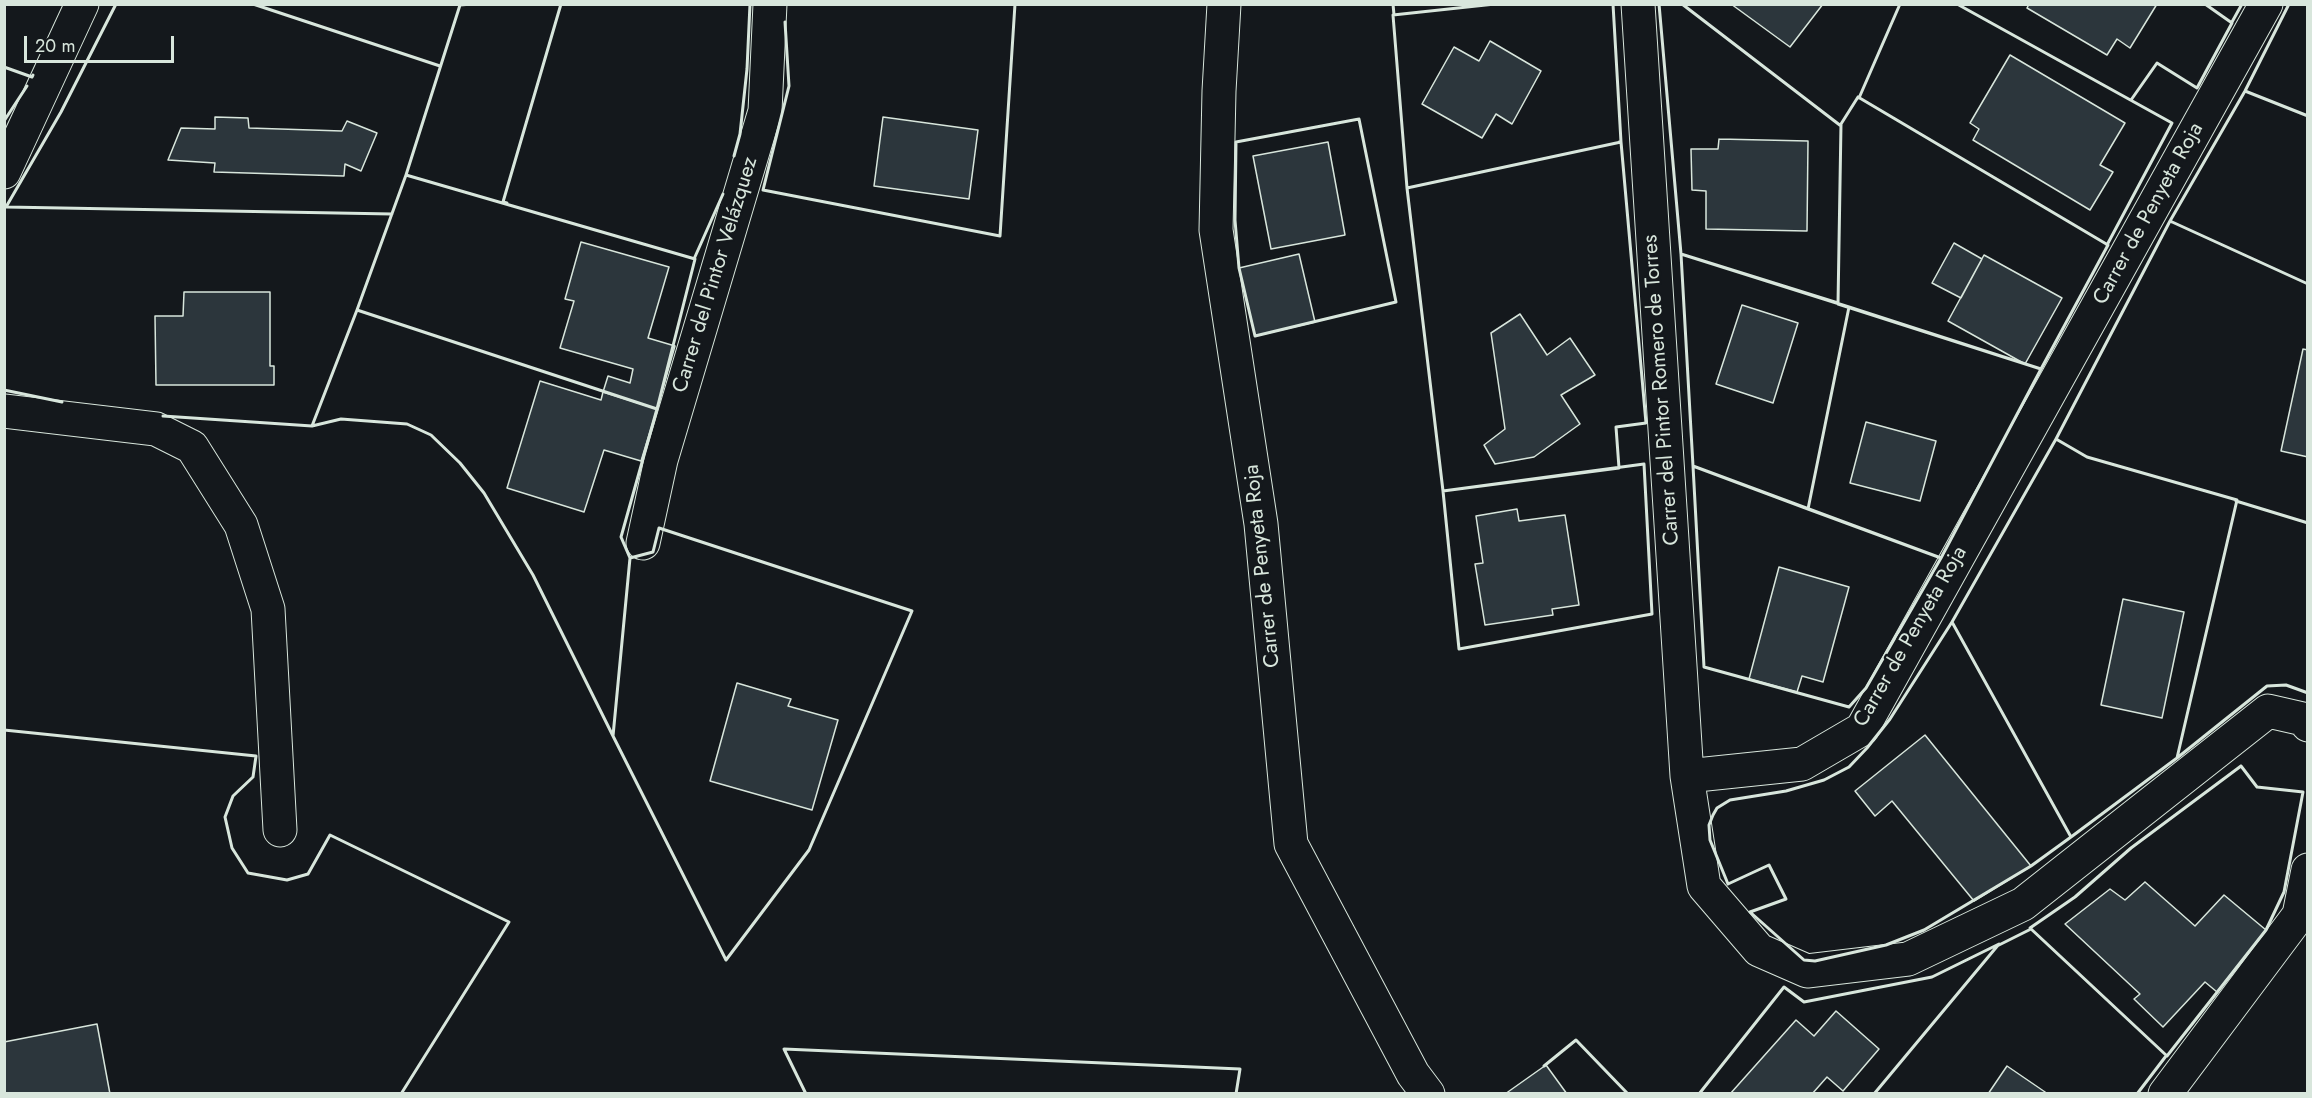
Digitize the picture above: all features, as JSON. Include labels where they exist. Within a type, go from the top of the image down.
[{"type":"street","points":[[4,172],[82,4]]},
{"type":"street","name":"Carrer del Pintor Velázquez","points":[[643,543],[661,460],[765,111],[770,4]]},
{"type":"street","name":"Carrer de Penyeta Roja","points":[[1224,4],[1219,91],[1216,230],[1261,524],[1291,844],[1413,1074],[1428,1094]]},
{"type":"street","name":"Carrer del Pintor Romero de Torres","points":[[1638,4],[1687,776]]},
{"type":"street","name":"Carrer de Penyeta Roja","points":[[1687,776],[1802,764],[1862,729],[2266,4]]},
{"type":"street","points":[[4,411],[156,429],[192,447],[241,525],[268,609],[280,830]]},
{"type":"street","points":[[1687,776],[1704,886],[1759,950],[1807,971],[1908,959],[2023,904],[2268,711],[2303,719],[2307,725]]},
{"type":"street","points":[[2165,1094],[2299,915],[2307,870]]},
{"type":"building","points":[[1731,4],[1823,4],[1790,47]]},
{"type":"building","points":[[2029,4],[2157,4],[2130,48],[2117,39],[2107,55],[2027,8]]},
{"type":"building","points":[[1490,41],[1541,71],[1512,124],[1496,114],[1482,138],[1422,104],[1454,47],[1479,61]]},
{"type":"building","points":[[2010,55],[2125,123],[2100,165],[2113,172],[2090,210],[1973,140],[1979,129],[1970,123]]},
{"type":"building","points":[[215,117],[248,118],[249,128],[342,131],[347,121],[377,133],[361,171],[345,164],[344,176],[214,172],[215,163],[168,160],[181,128],[215,129]]},
{"type":"building","points":[[883,117],[978,130],[969,199],[874,186]]},
{"type":"building","points":[[1719,139],[1808,141],[1807,231],[1706,229],[1706,191],[1692,190],[1691,149],[1718,149]]},
{"type":"building","points":[[1328,142],[1345,235],[1271,249],[1253,156]]},
{"type":"building","points":[[581,242],[669,267],[648,338],[675,346],[657,409],[603,392],[608,376],[630,383],[633,369],[560,348],[574,301],[565,299]]},
{"type":"building","points":[[1954,243],[1982,259],[1961,298],[1932,283]]},
{"type":"building","points":[[1299,254],[1315,322],[1255,336],[1239,268]]},
{"type":"building","points":[[1984,255],[2062,298],[2025,364],[1948,321]]},
{"type":"building","points":[[184,292],[270,292],[270,366],[274,366],[274,385],[156,385],[155,316],[183,316]]},
{"type":"building","points":[[1742,305],[1798,323],[1773,403],[1716,384]]},
{"type":"building","points":[[1520,314],[1547,355],[1570,338],[1595,375],[1561,395],[1580,424],[1534,457],[1495,464],[1484,445],[1505,429],[1491,333]]},
{"type":"building","points":[[2303,349],[2308,350],[2308,457],[2281,451]]},
{"type":"building","points":[[540,381],[601,400],[603,392],[657,409],[641,461],[604,450],[584,512],[507,488]]},
{"type":"building","points":[[1866,422],[1936,441],[1920,501],[1850,483]]},
{"type":"building","points":[[1517,509],[1519,521],[1565,515],[1579,605],[1552,609],[1553,615],[1485,625],[1475,564],[1483,563],[1476,516]]},
{"type":"building","points":[[1779,567],[1849,587],[1823,682],[1802,676],[1797,692],[1749,679]]},
{"type":"building","points":[[2123,599],[2184,612],[2162,718],[2101,705]]},
{"type":"building","points":[[737,683],[791,699],[788,706],[838,720],[812,810],[710,781]]},
{"type":"building","points":[[1925,735],[2031,866],[1974,901],[1892,801],[1875,816],[1855,791]]},
{"type":"building","points":[[2145,882],[2195,926],[2224,895],[2266,930],[2217,992],[2205,982],[2163,1027],[2134,999],[2140,994],[2065,924],[2110,889],[2125,900]]},
{"type":"building","points":[[1836,1011],[1879,1049],[1843,1091],[1827,1077],[1812,1094],[1730,1094],[1796,1020],[1814,1036]]},
{"type":"building","points":[[97,1024],[110,1094],[4,1094],[4,1042]]},
{"type":"building","points":[[1546,1065],[1567,1094],[1505,1094]]},
{"type":"building","points":[[2007,1066],[2048,1094],[1988,1094]]},
{"type":"wall","points":[[116,4],[61,112],[6,207],[392,214]]},
{"type":"wall","points":[[253,4],[440,66]]},
{"type":"wall","points":[[406,175],[460,5],[472,4]]},
{"type":"wall","points":[[507,203],[503,202],[561,4]]},
{"type":"wall","points":[[734,156],[740,134],[747,69],[750,4]]},
{"type":"wall","points":[[785,22],[789,86],[763,190],[1000,236],[1015,4]]},
{"type":"wall","points":[[1393,4],[1394,15]]},
{"type":"wall","points":[[1407,188],[1621,142],[1646,423],[1616,427],[1619,468],[1443,491],[1407,188],[1393,15],[1495,4]]},
{"type":"wall","points":[[1613,4],[1621,142],[1619,142]]},
{"type":"wall","points":[[1659,4],[1681,254],[1838,303]]},
{"type":"wall","points":[[1682,4],[1841,126]]},
{"type":"wall","points":[[1859,98],[1900,4]]},
{"type":"wall","points":[[1957,4],[2172,123],[2107,245]]},
{"type":"wall","points":[[2131,100],[2157,63],[2197,88],[2232,23],[2205,4]]},
{"type":"wall","points":[[2232,22],[2242,4]]},
{"type":"wall","points":[[2172,222],[2170,221],[2245,91],[2289,4]]},
{"type":"wall","points":[[4,67],[32,77],[33,75]]},
{"type":"wall","points":[[4,121],[27,86]]},
{"type":"wall","points":[[2245,91],[2308,116]]},
{"type":"wall","points":[[1858,97],[2108,245],[2041,369],[1838,304],[1841,124],[1858,97]]},
{"type":"wall","points":[[1359,119],[1396,302],[1255,336],[1239,268],[1235,220],[1236,142],[1359,119]]},
{"type":"wall","points":[[406,175],[695,259],[657,409],[357,310],[406,175]]},
{"type":"wall","points":[[694,259],[723,194]]},
{"type":"wall","points":[[2058,440],[2056,439],[2170,221],[2308,284]]},
{"type":"wall","points":[[1681,254],[1849,307],[1808,509],[1693,466],[1681,254]]},
{"type":"wall","points":[[1849,307],[2041,369],[1941,558],[1808,509],[1849,307]]},
{"type":"wall","points":[[357,310],[657,409],[621,537],[630,558],[613,736],[533,575],[484,493],[460,463],[431,435],[407,424],[341,419],[312,426],[357,310]]},
{"type":"wall","points":[[4,390],[62,402]]},
{"type":"wall","points":[[163,416],[312,426]]},
{"type":"wall","points":[[2056,439],[2087,457],[2237,500],[2177,758],[2071,837],[1952,622],[2056,439]]},
{"type":"wall","points":[[1644,464],[1652,614],[1459,649],[1443,491],[1644,464]]},
{"type":"wall","points":[[1693,466],[1941,558],[1866,688],[1849,707],[1704,667],[1693,466]]},
{"type":"wall","points":[[2236,501],[2308,523]]},
{"type":"wall","points":[[659,528],[912,611],[809,850],[726,960],[613,736],[630,558],[653,552],[659,528]]},
{"type":"wall","points":[[1952,622],[2071,837],[2031,866],[1924,930],[1886,945],[1815,961],[1804,960],[1750,912],[1786,899],[1769,865],[1728,884],[1710,840],[1709,825],[1713,815],[1717,808],[1730,800],[1786,791],[1824,780],[1849,767],[1890,719],[1952,622]]},
{"type":"wall","points":[[2177,758],[2267,686],[2286,685],[2308,693]]},
{"type":"wall","points":[[4,730],[256,756],[253,777],[233,796],[225,817],[232,848],[248,873],[287,880],[308,874],[330,835],[509,922],[401,1094]]},
{"type":"wall","points":[[2241,766],[2257,787],[2303,792],[2284,892],[2266,930],[2167,1056],[2030,928],[2075,897],[2131,848],[2241,766]]},
{"type":"wall","points":[[1997,946],[2031,929]]},
{"type":"wall","points":[[1699,1094],[1784,987],[1804,1002],[1932,977],[1999,944],[1874,1094]]},
{"type":"wall","points":[[1544,1066],[1576,1040],[1628,1094]]},
{"type":"wall","points":[[806,1094],[784,1049],[1240,1069],[1236,1094]]},
{"type":"wall","points":[[2137,1094],[2166,1056]]}]
